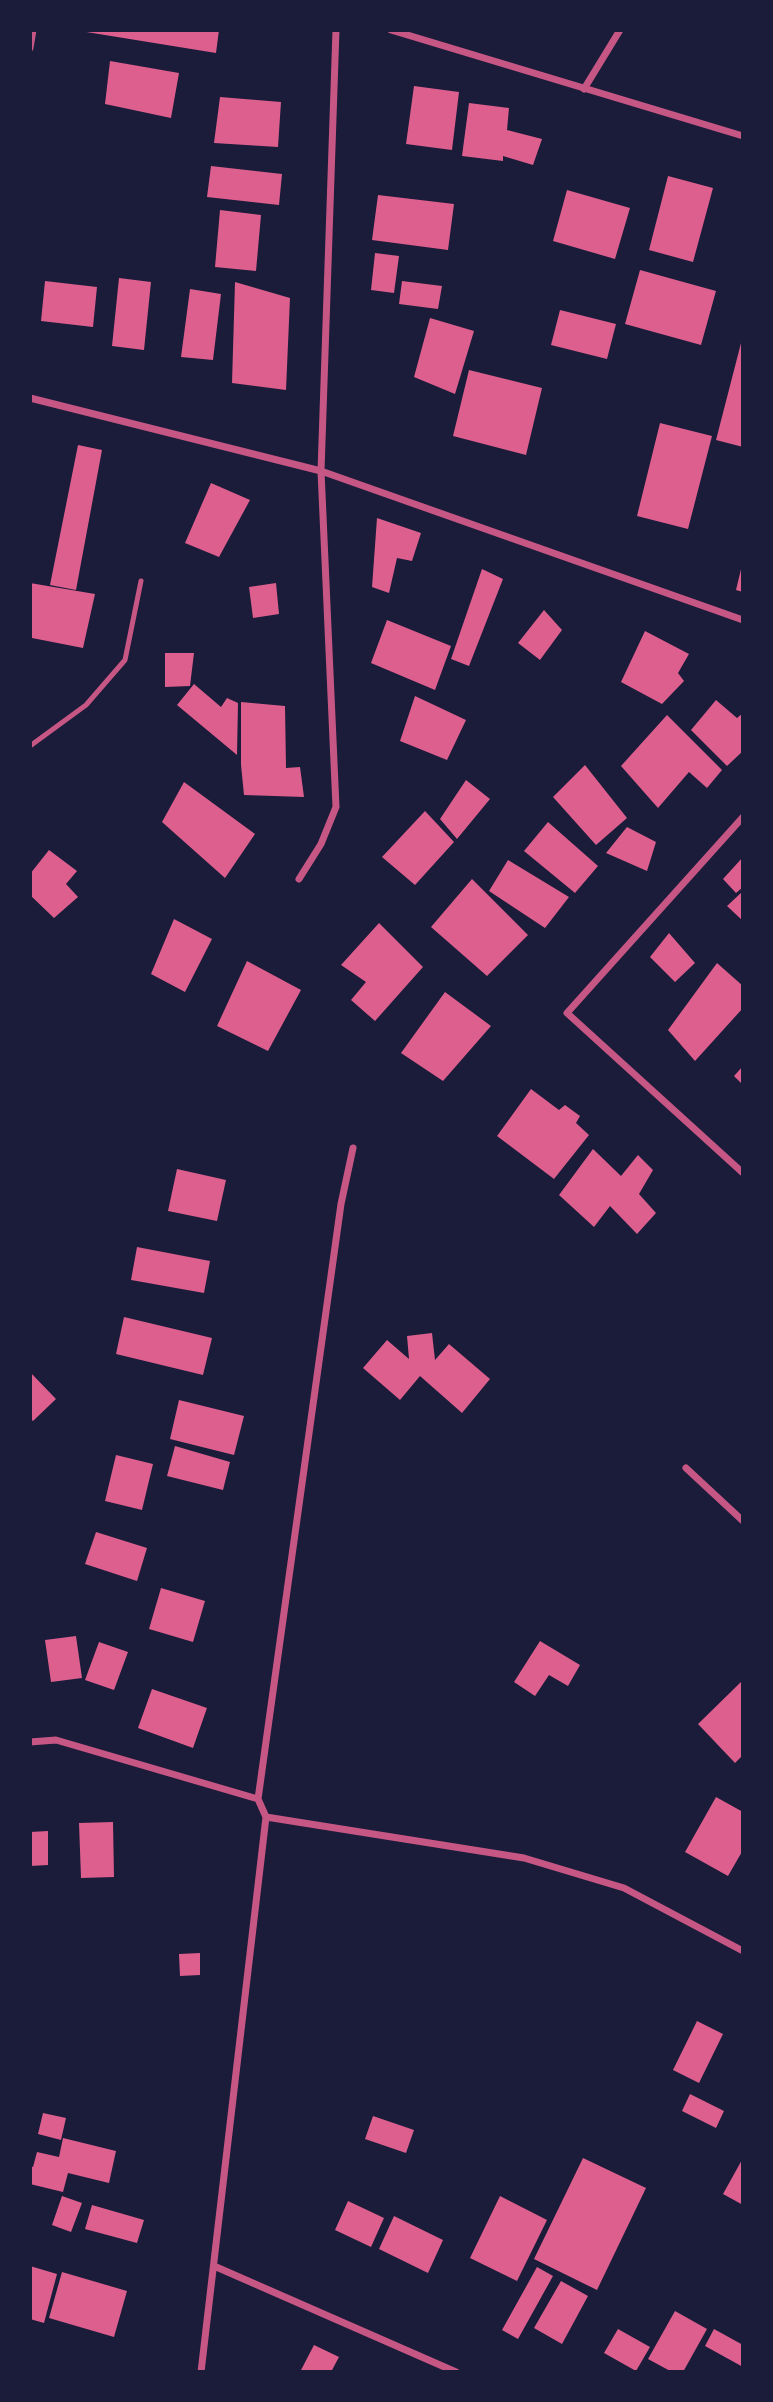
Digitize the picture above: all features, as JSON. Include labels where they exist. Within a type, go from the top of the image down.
[{"type":"street","points":[[30,48],[33,30]]},
{"type":"street","points":[[299,879],[321,844],[336,807],[321,471],[336,30]]},
{"type":"street","points":[[391,30],[743,136]]},
{"type":"street","points":[[584,89],[620,30]]},
{"type":"street","points":[[30,398],[321,471],[743,620]]},
{"type":"street","points":[[743,817],[567,1013],[743,1173]]},
{"type":"street","points":[[201,2372],[266,1817],[258,1799],[341,1204],[353,1149]]},
{"type":"street","points":[[686,1468],[743,1521]]},
{"type":"street","points":[[30,1742],[56,1740],[258,1799]]},
{"type":"street","points":[[266,1817],[524,1858],[624,1888],[743,1951]]},
{"type":"street","points":[[214,2266],[456,2372]]},
{"type":"lane","points":[[30,746],[86,705],[125,660],[141,581]]},
{"type":"building","points":[[74,30],[219,30],[216,53]]},
{"type":"building","points":[[110,61],[179,73],[171,118],[105,104]]},
{"type":"building","points":[[414,86],[459,92],[452,150],[406,144]]},
{"type":"building","points":[[220,97],[281,102],[278,147],[214,143]]},
{"type":"building","points":[[469,103],[509,108],[507,130],[542,139],[533,165],[503,156],[503,161],[462,156]]},
{"type":"building","points":[[211,166],[282,174],[279,205],[207,197]]},
{"type":"building","points":[[668,176],[713,188],[693,262],[649,250]]},
{"type":"building","points":[[567,190],[630,208],[615,259],[553,241]]},
{"type":"building","points":[[378,195],[454,204],[448,250],[372,240]]},
{"type":"building","points":[[220,210],[261,215],[256,271],[215,267]]},
{"type":"building","points":[[375,253],[399,256],[394,293],[371,290]]},
{"type":"building","points":[[640,270],[716,291],[701,345],[625,324]]},
{"type":"building","points":[[119,278],[151,282],[144,350],[112,346]]},
{"type":"building","points":[[45,281],[97,287],[93,327],[41,321]]},
{"type":"building","points":[[402,281],[442,286],[438,309],[399,304]]},
{"type":"building","points":[[235,282],[290,298],[286,390],[232,383]]},
{"type":"building","points":[[190,289],[221,294],[213,360],[181,357]]},
{"type":"building","points":[[560,310],[616,324],[607,359],[551,345]]},
{"type":"building","points":[[430,318],[474,331],[455,394],[414,377]]},
{"type":"building","points":[[743,343],[743,447],[716,440]]},
{"type":"building","points":[[469,370],[542,388],[526,455],[453,436]]},
{"type":"building","points":[[660,423],[712,436],[688,529],[637,516]]},
{"type":"building","points":[[78,445],[102,450],[76,590],[50,585]]},
{"type":"building","points":[[211,483],[250,500],[219,557],[185,543]]},
{"type":"building","points":[[377,518],[421,533],[412,561],[397,558],[389,593],[372,587]]},
{"type":"building","points":[[743,565],[743,592],[736,590]]},
{"type":"building","points":[[482,569],[503,579],[469,666],[451,659]]},
{"type":"building","points":[[30,583],[95,594],[83,648],[32,638],[30,643]]},
{"type":"building","points":[[276,583],[279,614],[253,618],[249,587]]},
{"type":"building","points":[[544,610],[562,630],[540,660],[518,643]]},
{"type":"building","points":[[387,620],[451,646],[435,690],[371,663]]},
{"type":"building","points":[[645,631],[689,654],[678,673],[684,681],[662,704],[621,682]]},
{"type":"building","points":[[165,653],[194,653],[190,686],[165,687]]},
{"type":"building","points":[[194,684],[221,707],[227,698],[238,703],[237,755],[177,705]]},
{"type":"building","points":[[415,696],[466,720],[447,760],[400,741]]},
{"type":"building","points":[[716,700],[737,718],[743,713],[743,751],[727,766],[691,730]]},
{"type":"building","points":[[241,702],[285,706],[286,768],[300,767],[304,797],[244,795]]},
{"type":"building","points":[[667,715],[722,770],[707,788],[689,772],[658,808],[621,766]]},
{"type":"building","points":[[585,765],[627,818],[596,845],[553,797]]},
{"type":"building","points":[[466,780],[490,799],[457,839],[440,819]]},
{"type":"building","points":[[184,782],[255,834],[225,878],[162,822]]},
{"type":"building","points":[[425,811],[454,842],[415,885],[382,857]]},
{"type":"building","points":[[548,822],[598,866],[575,893],[524,851]]},
{"type":"building","points":[[627,827],[656,842],[647,871],[606,853]]},
{"type":"building","points":[[49,850],[77,871],[66,884],[78,897],[54,918],[30,895],[30,874]]},
{"type":"building","points":[[743,857],[743,887],[736,893],[723,879]]},
{"type":"building","points":[[508,860],[569,897],[545,928],[489,891]]},
{"type":"building","points":[[472,879],[528,935],[487,976],[431,927]]},
{"type":"building","points":[[743,891],[743,921],[727,906]]},
{"type":"building","points":[[174,919],[212,939],[185,992],[151,974]]},
{"type":"building","points":[[379,923],[423,967],[375,1021],[351,1000],[366,982],[341,965]]},
{"type":"building","points":[[669,933],[695,963],[675,982],[650,957]]},
{"type":"building","points":[[247,961],[301,990],[268,1051],[217,1026]]},
{"type":"building","points":[[717,963],[743,986],[743,1008],[695,1061],[668,1030]]},
{"type":"building","points":[[445,992],[491,1026],[443,1081],[401,1053]]},
{"type":"building","points":[[743,1066],[743,1085],[734,1076]]},
{"type":"building","points":[[531,1089],[559,1110],[565,1105],[580,1116],[576,1123],[589,1135],[554,1179],[497,1136]]},
{"type":"building","points":[[593,1149],[621,1176],[638,1155],[653,1170],[639,1194],[656,1213],[637,1234],[610,1206],[594,1227],[559,1195]]},
{"type":"building","points":[[177,1169],[226,1180],[217,1221],[168,1211]]},
{"type":"building","points":[[137,1247],[210,1261],[204,1293],[131,1280]]},
{"type":"building","points":[[124,1317],[212,1338],[203,1375],[116,1354]]},
{"type":"building","points":[[432,1333],[435,1360],[449,1344],[490,1379],[462,1413],[420,1376],[400,1400],[363,1368],[387,1340],[409,1359],[407,1336]]},
{"type":"building","points":[[30,1372],[56,1399],[33,1421],[30,1418]]},
{"type":"building","points":[[179,1400],[244,1416],[234,1455],[170,1439]]},
{"type":"building","points":[[175,1446],[230,1462],[223,1490],[167,1476]]},
{"type":"building","points":[[116,1455],[153,1464],[142,1510],[105,1501]]},
{"type":"building","points":[[96,1532],[147,1548],[137,1581],[85,1564]]},
{"type":"building","points":[[161,1588],[205,1601],[193,1642],[149,1629]]},
{"type":"building","points":[[76,1636],[82,1678],[51,1682],[45,1640]]},
{"type":"building","points":[[540,1641],[580,1665],[568,1686],[549,1675],[535,1696],[514,1682]]},
{"type":"building","points":[[99,1642],[128,1652],[114,1690],[85,1680]]},
{"type":"building","points":[[743,1680],[743,1755],[735,1763],[698,1724]]},
{"type":"building","points":[[152,1689],[207,1708],[193,1748],[138,1728]]},
{"type":"building","points":[[716,1797],[743,1812],[743,1850],[728,1876],[685,1852]]},
{"type":"building","points":[[113,1822],[114,1877],[81,1878],[79,1823]]},
{"type":"building","points":[[48,1831],[48,1865],[30,1866],[30,1832]]},
{"type":"building","points":[[200,1953],[200,1975],[180,1976],[179,1954]]},
{"type":"building","points":[[697,2021],[723,2034],[699,2083],[673,2070]]},
{"type":"building","points":[[690,2094],[724,2111],[716,2128],[682,2111]]},
{"type":"building","points":[[43,2113],[66,2118],[61,2140],[38,2134]]},
{"type":"building","points":[[373,2116],[414,2130],[406,2153],[365,2139]]},
{"type":"building","points":[[63,2138],[116,2151],[109,2183],[68,2173],[63,2192],[30,2184],[30,2166],[33,2167],[37,2152],[59,2157]]},
{"type":"building","points":[[583,2158],[646,2188],[597,2290],[534,2259]]},
{"type":"building","points":[[743,2158],[743,2205],[723,2194]]},
{"type":"building","points":[[62,2196],[82,2203],[71,2232],[52,2225]]},
{"type":"building","points":[[500,2196],[547,2220],[517,2281],[470,2258]]},
{"type":"building","points":[[348,2201],[384,2218],[371,2247],[335,2230]]},
{"type":"building","points":[[92,2205],[144,2220],[137,2243],[85,2229]]},
{"type":"building","points":[[394,2216],[443,2240],[428,2273],[379,2249]]},
{"type":"building","points":[[30,2266],[57,2274],[44,2323],[30,2319]]},
{"type":"building","points":[[537,2267],[553,2276],[518,2339],[502,2330]]},
{"type":"building","points":[[62,2272],[127,2291],[114,2337],[49,2318]]},
{"type":"building","points":[[561,2281],[588,2296],[562,2344],[534,2328]]},
{"type":"building","points":[[675,2311],[707,2329],[683,2372],[672,2372],[648,2359]]},
{"type":"building","points":[[618,2329],[650,2347],[636,2371],[604,2353]]},
{"type":"building","points":[[714,2329],[743,2345],[743,2367],[705,2346]]},
{"type":"building","points":[[314,2345],[339,2357],[331,2372],[300,2372]]}]
